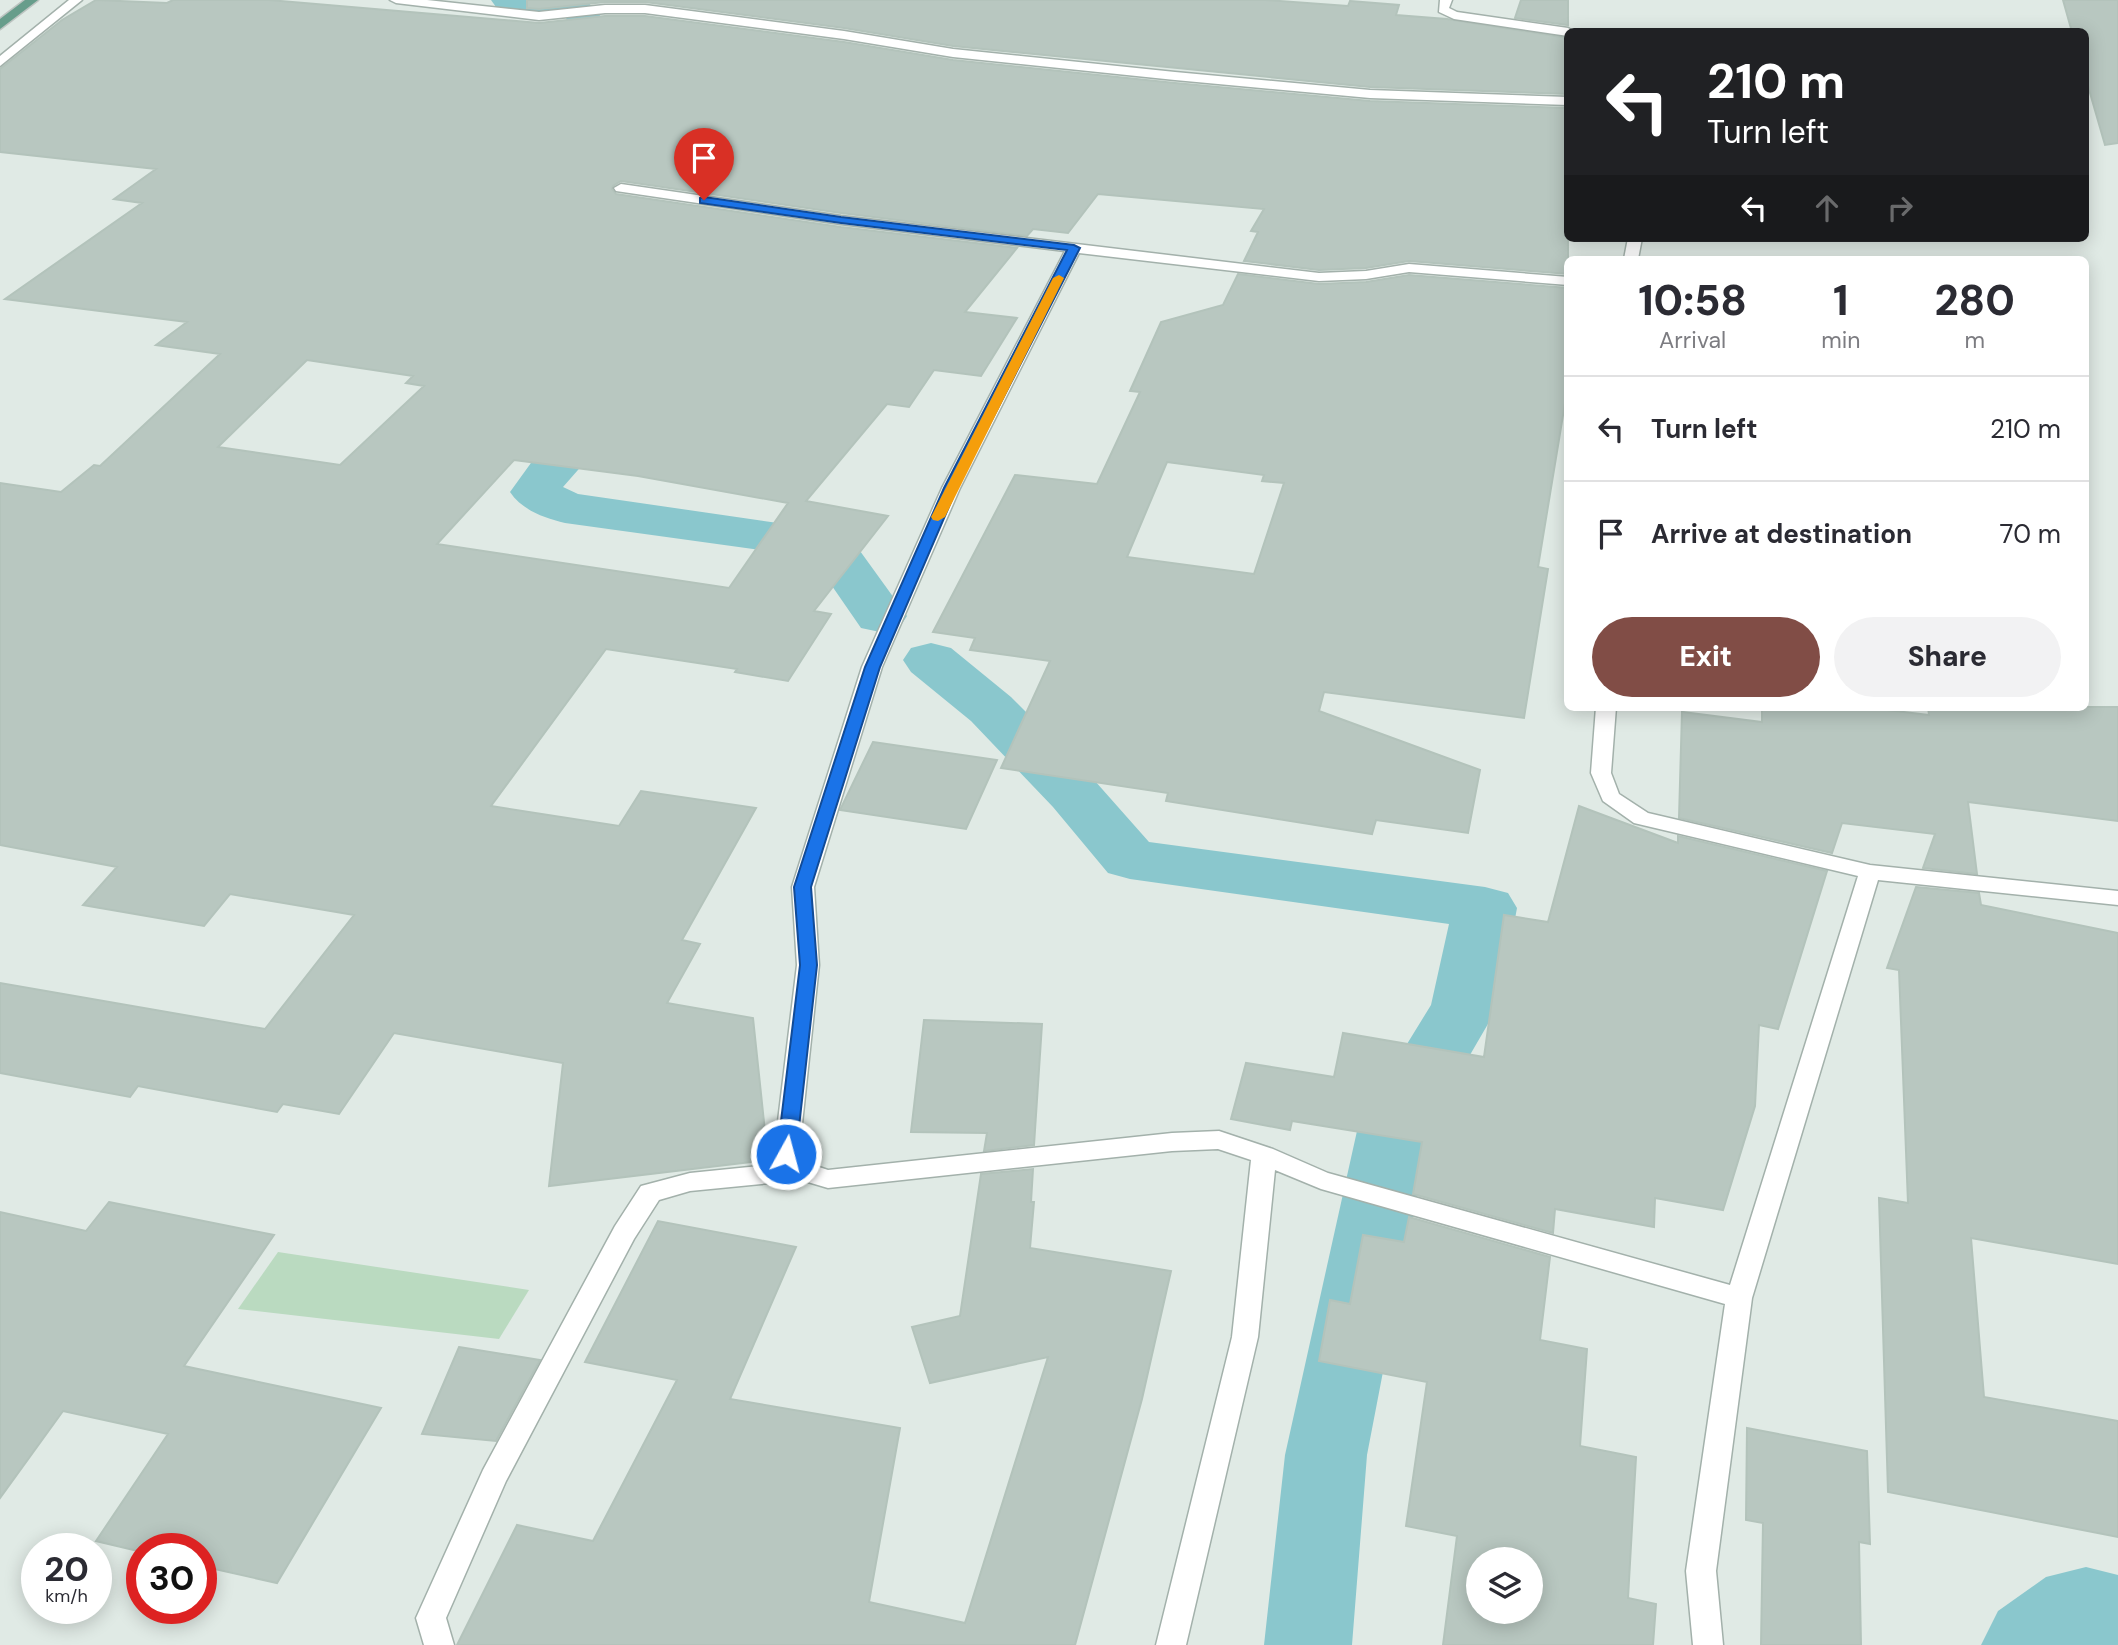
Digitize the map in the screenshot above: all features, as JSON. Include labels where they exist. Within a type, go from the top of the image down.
[{"type":"main road","points":[[0,25],[32,0]]},
{"type":"street","points":[[0,62],[76,0]]},
{"type":"street","points":[[396,0],[558,16],[605,9],[645,9],[844,35],[953,53],[1175,76],[1370,94],[1564,101]]},
{"type":"street","points":[[1446,0],[1443,10],[1454,15],[1564,31]]},
{"type":"street","points":[[621,188],[841,220],[1319,276],[1366,275],[1409,268],[1564,281]]},
{"type":"street","points":[[801,1171],[786,1154],[808,965],[803,887],[878,654],[951,488],[1074,248]]},
{"type":"street","points":[[1606,711],[1601,773],[1610,797],[1641,818],[1870,872],[2118,898]]},
{"type":"street","points":[[1708,1645],[1701,1571],[1739,1298],[1870,872]]},
{"type":"street","points":[[439,1645],[431,1618],[493,1478],[624,1233],[650,1193],[690,1182],[801,1171],[828,1179],[1172,1142],[1219,1140],[1264,1155],[1321,1180],[1739,1298]]},
{"type":"street","points":[[1171,1645],[1245,1337],[1264,1155]]},
{"type":"green space","points":[[278,1252],[529,1290],[499,1339],[238,1309]]},
{"type":"water","points":[[2086,1567],[2118,1575],[2118,1645],[1981,1645],[1998,1611],[2046,1577]]},
{"type":"building","points":[[96,0],[167,3],[173,0],[269,0],[539,23],[605,16],[645,16],[844,42],[953,60],[1175,83],[1370,101],[1564,108],[1564,242],[1568,242],[1568,256],[1564,256],[1564,274],[1409,261],[1366,268],[1319,270],[1244,261],[1258,232],[1251,231],[1264,209],[1098,194],[1068,233],[1033,229],[1027,236],[841,213],[621,181],[613,186],[616,194],[841,227],[1017,248],[965,312],[1017,318],[981,376],[934,370],[909,407],[887,404],[806,501],[888,516],[814,611],[831,614],[788,681],[735,672],[737,669],[606,649],[491,806],[619,826],[641,791],[756,808],[682,940],[700,944],[667,1003],[753,1018],[768,1160],[549,1186],[563,1063],[394,1033],[339,1114],[283,1104],[277,1112],[138,1086],[130,1097],[0,1073],[0,983],[265,1029],[354,915],[230,894],[204,926],[83,905],[117,867],[0,845],[0,483],[61,492],[94,465],[100,466],[220,354],[156,345],[187,322],[5,299],[142,203],[114,199],[156,169],[0,152],[0,69],[62,20]],"holes":[[[307,360],[413,376],[406,383],[424,386],[340,465],[218,447]],[[514,460],[638,476],[788,503],[729,588],[437,544]]]},
{"type":"building","points":[[527,0],[1266,0],[1348,6],[1350,1],[1399,5],[1396,15],[1447,19],[1564,37],[1564,94],[1370,87],[953,46],[844,28],[645,2],[527,8]]},
{"type":"building","points":[[1521,0],[1568,0],[1568,25],[1515,18]]},
{"type":"building","points":[[2063,0],[2118,0],[2118,143],[2105,145],[2089,89],[2089,28],[2071,28]]},
{"type":"building","points":[[1238,274],[1319,284],[1366,282],[1409,275],[1564,288],[1564,409],[1538,567],[1548,569],[1524,718],[1324,692],[1319,711],[1480,770],[1468,833],[1376,820],[1372,834],[1166,801],[1168,793],[1001,768],[1050,661],[970,650],[975,638],[933,632],[1015,475],[1097,484],[1140,392],[1130,391],[1161,322],[1223,305]],"holes":[[[1167,462],[1264,475],[1262,481],[1284,483],[1254,574],[1127,557]]]},
{"type":"building","points":[[2089,707],[2118,707],[2118,821],[1968,802],[1977,874],[1923,868],[1935,834],[1842,823],[1832,853],[1679,818],[1682,712],[1762,722],[1762,711],[1896,711],[1929,715],[1928,711],[2089,711]]},
{"type":"building","points":[[873,742],[997,760],[966,829],[840,810]]},
{"type":"building","points":[[1579,806],[1678,843],[1678,836],[1827,871],[1778,1029],[1759,1025],[1755,1106],[1723,1210],[1655,1198],[1654,1227],[1555,1209],[1553,1233],[1413,1194],[1422,1142],[1292,1121],[1290,1130],[1231,1119],[1246,1063],[1334,1077],[1343,1033],[1484,1057],[1504,915],[1548,922]]},
{"type":"building","points":[[1916,887],[1979,893],[1981,905],[2118,933],[2118,1264],[1971,1238],[1984,1397],[2118,1421],[2118,1537],[1888,1492],[1879,1198],[1908,1203],[1899,970],[1887,968]]},
{"type":"building","points":[[924,1020],[1042,1024],[1034,1145],[984,1151],[987,1133],[911,1132]]},
{"type":"building","points":[[1033,1169],[1031,1202],[1034,1202],[1030,1248],[1171,1271],[1142,1399],[1075,1645],[457,1645],[517,1525],[593,1541],[677,1380],[585,1362],[658,1221],[796,1247],[730,1399],[900,1428],[869,1602],[965,1623],[1048,1357],[930,1383],[912,1327],[960,1316],[981,1174]]},
{"type":"building","points":[[109,1202],[274,1235],[184,1366],[381,1408],[277,1583],[217,1570],[217,1533],[126,1533],[126,1548],[112,1545],[112,1533],[101,1533],[168,1434],[63,1411],[0,1498],[0,1212],[86,1231]]},
{"type":"building","points":[[1409,1217],[1550,1257],[1540,1340],[1587,1349],[1580,1446],[1636,1457],[1628,1598],[1656,1604],[1653,1645],[1443,1645],[1457,1536],[1406,1526],[1427,1382],[1319,1361],[1330,1300],[1350,1304],[1363,1235],[1404,1242]]},
{"type":"building","points":[[459,1347],[540,1360],[496,1441],[422,1434]]},
{"type":"building","points":[[1747,1428],[1867,1451],[1870,1544],[1859,1542],[1861,1645],[1761,1645],[1763,1523],[1746,1520]]},
{"type":"waterway","points":[[508,0],[571,4],[587,20],[527,73]]},
{"type":"waterway","points":[[612,404],[553,466],[535,492],[565,508],[829,544],[880,616]]},
{"type":"waterway","points":[[931,660],[991,709],[1074,794],[1130,859],[1485,908],[1465,1005],[1395,1122],[1326,1455],[1308,1645]]},
{"type":"slow traffic","points":[[938,517],[1059,278]]},
{"type":"route","points":[[704,200],[841,220],[1074,248],[951,488],[873,667],[803,887],[808,965],[786,1154]]}]
